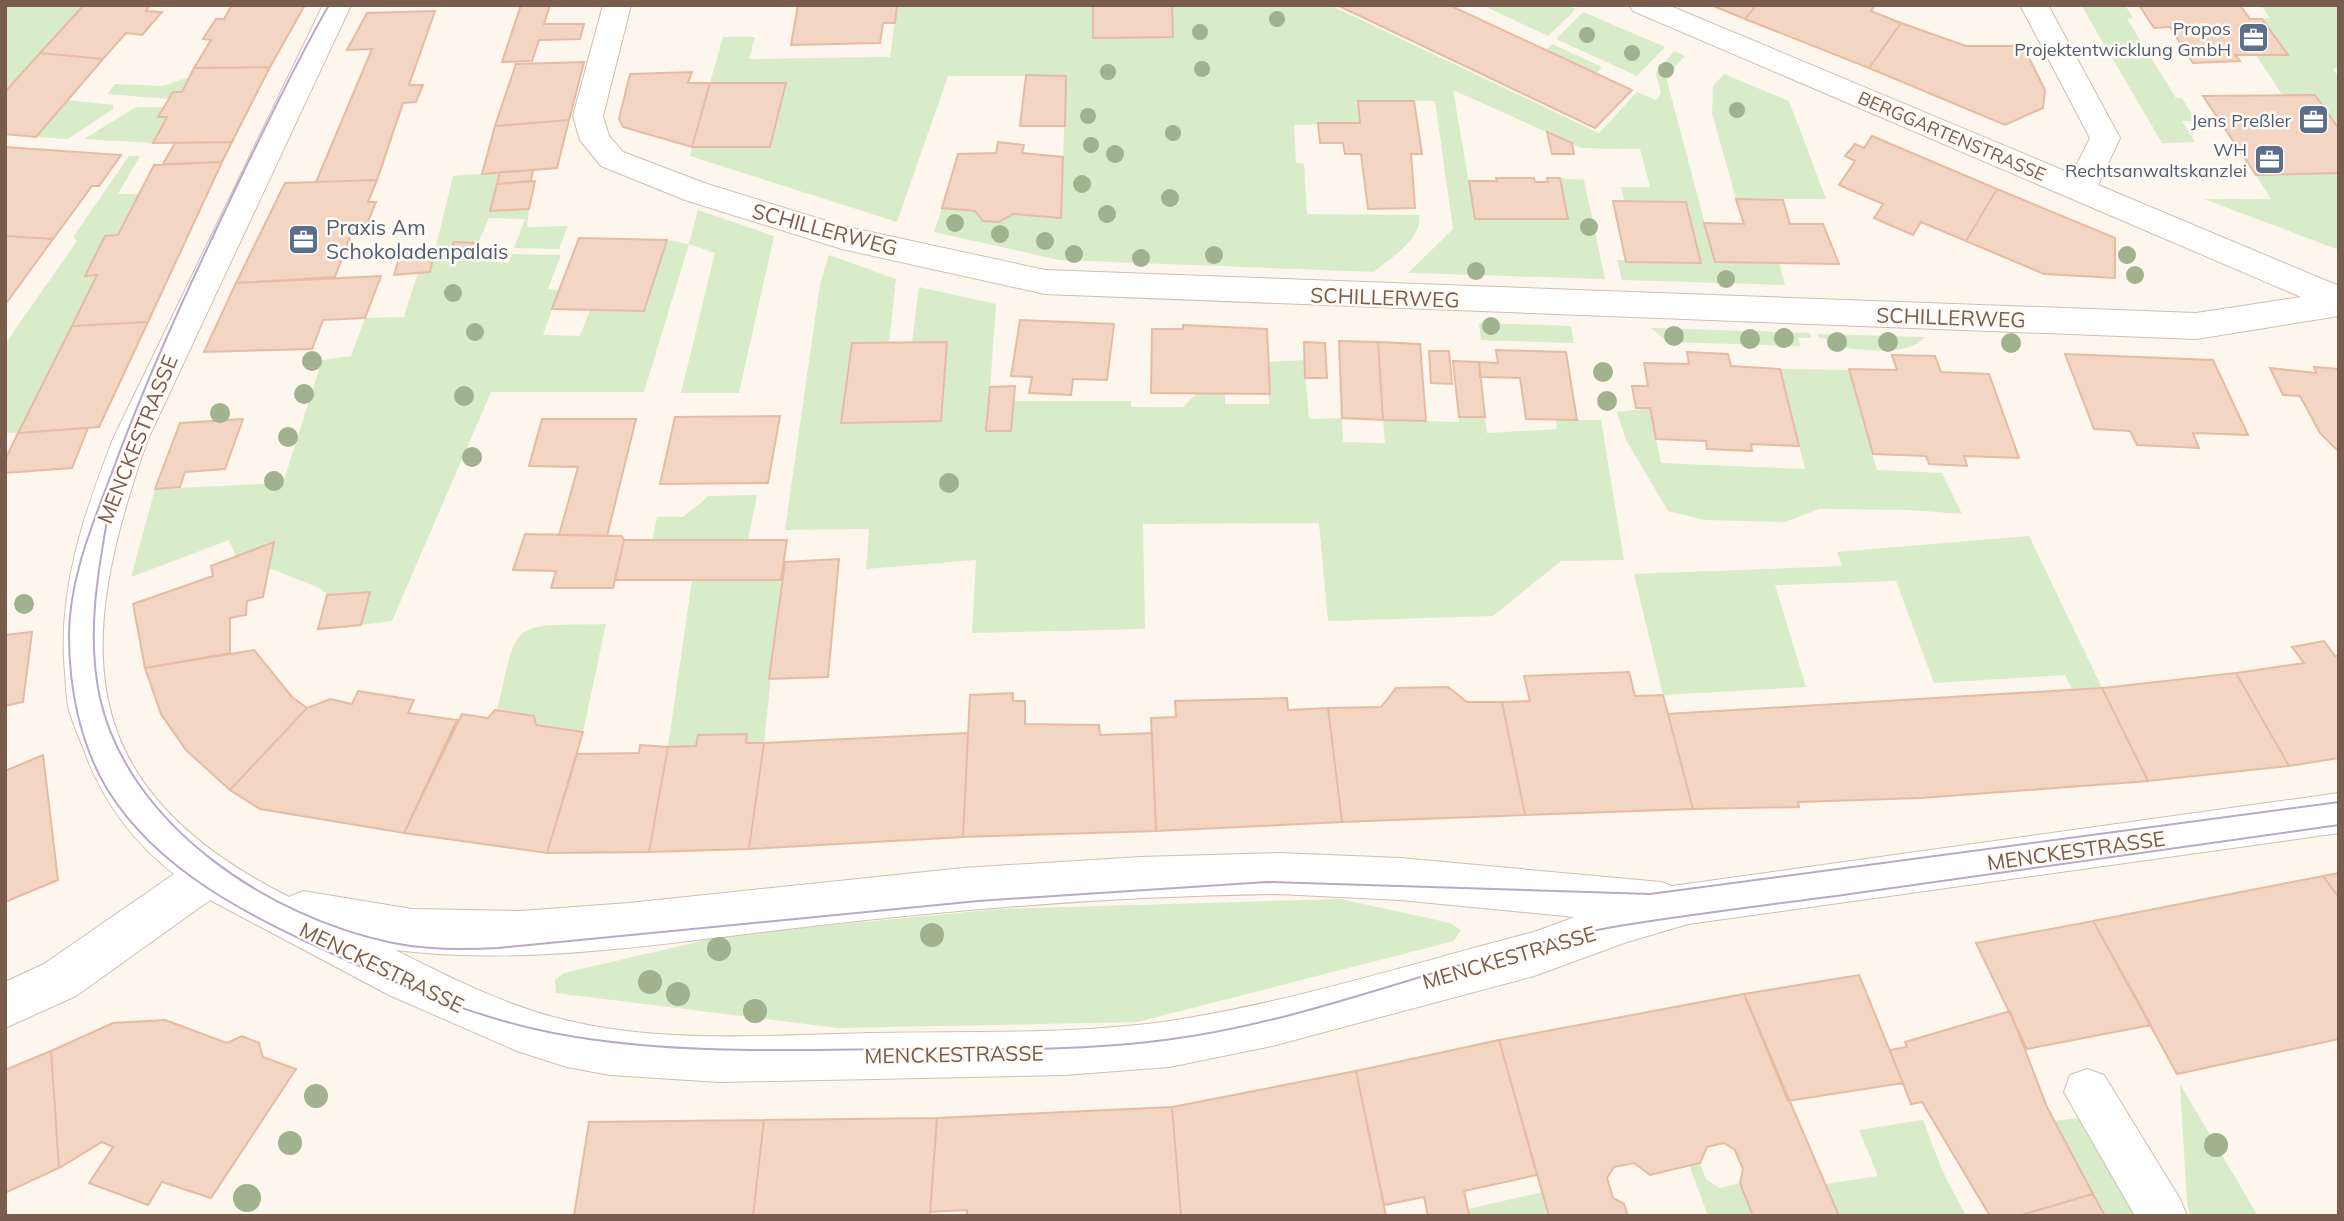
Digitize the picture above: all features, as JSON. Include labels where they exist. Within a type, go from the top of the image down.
[{"type":"street","name":"MENCKESTRASSE","points":[[337,5],[265,149],[131,443],[96,543],[85,598],[82,635],[85,683],[103,752],[123,791],[156,831],[221,885],[423,988],[493,1019],[549,1039],[614,1052],[720,1059],[1064,1052],[1169,1044],[1259,1026],[1534,954],[1628,920],[1688,903],[2339,813]]},
{"type":"street","name":"SCHILLERWEG","points":[[617,5],[588,116],[595,140],[612,159],[696,192],[842,237],[1045,282],[1180,290],[2196,326],[2339,302]]},
{"type":"street","name":"BERGGARTENSTRASSE","points":[[1643,5],[2339,302]]},
{"type":"street","points":[[2034,5],[2105,138],[2080,190]]},
{"type":"street","name":"MENCKESTRASSE","points":[[221,885],[363,925],[463,935],[550,933],[615,927],[918,892],[1245,874],[1313,874],[1479,884],[1605,898],[1688,903]]},
{"type":"street","points":[[5,1005],[60,980],[221,885]]},
{"type":"street","points":[[2087,1092],[2163,1216]]},
{"type":"green space","points":[[5,5],[84,5],[5,92]]},
{"type":"green space","points":[[897,5],[1330,5],[1599,133],[1637,92],[1656,100],[1661,94],[1656,73],[1674,51],[1685,56],[1666,77],[1715,262],[1779,263],[1785,285],[1622,280],[1617,260],[1701,262],[1685,202],[1624,201],[1621,187],[1650,187],[1640,149],[1582,148],[1453,90],[1475,219],[1568,219],[1560,178],[1584,180],[1605,279],[1408,273],[1453,229],[1435,101],[1359,101],[1360,123],[1294,125],[1296,163],[1304,164],[1307,214],[1419,215],[1416,232],[1411,239],[1374,272],[1059,260],[934,232],[942,208],[975,211],[983,221],[999,222],[1013,214],[1061,217],[1066,76],[948,76],[897,222],[690,156],[692,147],[771,147],[785,83],[710,83],[723,37],[755,37],[749,59],[890,57]]},
{"type":"green space","points":[[1482,5],[1566,5],[1576,9],[1548,36]]},
{"type":"green space","points":[[2081,5],[2125,5],[2133,18],[2127,19],[2176,98],[2182,98],[2196,121],[2182,121],[2195,142],[2162,143]]},
{"type":"green space","points":[[2261,5],[2339,5],[2339,68],[2333,69],[2339,77],[2339,129],[2283,96],[2256,55],[2287,54],[2262,19],[2270,18]]},
{"type":"green space","points":[[1583,12],[1665,47],[1637,76],[1556,39]]},
{"type":"green space","points":[[1552,44],[1602,67],[1596,73],[1546,50]]},
{"type":"green space","points":[[1724,74],[1789,101],[1826,199],[1736,199],[1712,113],[1713,86]]},
{"type":"green space","points":[[190,77],[182,92],[173,92],[169,99],[107,94],[115,84],[162,86]]},
{"type":"green space","points":[[68,100],[113,105],[113,109],[68,139],[36,137]]},
{"type":"green space","points":[[136,107],[164,107],[167,117],[153,143],[84,139]]},
{"type":"green space","points":[[129,156],[140,156],[118,194],[139,194],[118,235],[105,236],[85,275],[97,275],[18,433],[5,433],[5,344],[77,241],[73,237]]},
{"type":"green space","points":[[500,172],[491,211],[529,209],[527,227],[568,226],[559,249],[514,248],[525,219],[489,218],[478,243],[455,242],[448,258],[508,263],[512,254],[561,255],[548,289],[559,290],[543,335],[580,336],[590,310],[644,311],[667,240],[689,244],[644,392],[491,392],[392,621],[361,625],[369,592],[327,595],[322,589],[269,568],[274,543],[236,557],[229,540],[131,577],[155,489],[283,483],[322,360],[351,356],[365,318],[404,317],[418,272],[430,271],[453,176]]},
{"type":"green space","points":[[2339,173],[2339,250],[2204,199],[2271,199],[2256,175]]},
{"type":"green space","points":[[698,210],[774,236],[739,393],[681,393],[715,253],[689,244]]},
{"type":"green space","points":[[829,255],[896,279],[889,343],[852,344],[841,422],[941,421],[947,343],[912,343],[919,287],[996,304],[987,431],[1011,431],[1014,401],[1131,401],[1131,407],[1183,407],[1197,393],[1225,393],[1225,404],[1269,404],[1268,362],[1304,360],[1309,419],[1342,418],[1343,442],[1385,443],[1383,420],[1459,422],[1459,417],[1485,417],[1487,433],[1557,429],[1556,420],[1601,420],[1624,560],[1561,561],[1493,616],[1328,621],[1319,523],[1143,524],[1145,629],[972,633],[976,560],[866,569],[869,529],[785,530],[820,284]]},
{"type":"green space","points":[[1479,323],[1571,326],[1574,343],[1481,340]]},
{"type":"green space","points":[[1651,328],[1810,333],[1811,338],[1798,338],[1800,346],[1668,342]]},
{"type":"green space","points":[[1817,334],[1925,337],[1906,348],[1881,351],[1830,347],[1828,339],[1819,338]]},
{"type":"green space","points":[[1780,369],[1849,370],[1877,470],[1942,473],[1962,514],[1910,510],[1819,509],[1785,522],[1705,520],[1668,511],[1626,440],[1617,412],[1650,408],[1661,463],[1805,469]]},
{"type":"green space","points":[[757,495],[748,540],[652,540],[657,517],[683,517],[709,496]]},
{"type":"green space","points":[[2029,536],[2102,688],[2073,691],[2065,675],[1934,683],[1896,581],[1775,585],[1806,687],[1663,695],[1634,574],[1842,566],[1837,552]]},
{"type":"green space","points":[[692,580],[781,580],[764,743],[746,743],[747,734],[698,735],[696,746],[668,747]]},
{"type":"green space","points":[[606,624],[583,732],[536,725],[534,715],[497,711],[509,658],[523,633],[551,625]]},
{"type":"green space","points":[[1341,899],[1450,923],[1461,930],[1454,941],[1137,1022],[838,1028],[556,993],[555,980],[564,973],[727,935],[999,909]]},
{"type":"green space","points":[[2180,1084],[2258,1216],[2190,1216]]},
{"type":"green space","points":[[2079,1118],[2135,1216],[2105,1216],[2054,1121]]},
{"type":"green space","points":[[1923,1120],[1942,1170],[1966,1216],[1839,1216],[1825,1184],[1878,1176],[1859,1130]]},
{"type":"green space","points":[[1700,1163],[1706,1179],[1719,1188],[1740,1183],[1753,1216],[1708,1216],[1689,1165]]},
{"type":"green space","points":[[1543,1192],[1549,1216],[1463,1216],[1469,1214],[1468,1209]]},
{"type":"building","points":[[84,5],[150,5],[146,11],[162,12],[142,35],[126,33],[103,59],[40,53]]},
{"type":"building","points":[[232,5],[305,5],[270,67],[194,68],[211,40],[203,39],[216,19],[224,19]]},
{"type":"building","points":[[521,5],[550,5],[544,24],[584,24],[580,39],[539,40],[532,61],[502,62]]},
{"type":"building","points":[[798,5],[897,5],[895,23],[883,23],[880,43],[791,45]]},
{"type":"building","points":[[1093,5],[1172,5],[1173,37],[1093,38]]},
{"type":"building","points":[[1337,5],[1449,5],[1632,90],[1595,128]]},
{"type":"building","points":[[1711,5],[1756,5],[1745,19]]},
{"type":"building","points":[[1756,5],[1875,5],[1871,11],[1901,23],[1869,68],[1745,19]]},
{"type":"building","points":[[2139,5],[2240,5],[2250,19],[2262,19],[2288,55],[2235,55],[2240,61],[2193,63],[2170,27],[2154,28]]},
{"type":"building","points":[[435,11],[409,85],[423,85],[416,102],[403,103],[377,180],[316,182],[372,49],[347,50],[367,13]]},
{"type":"building","points":[[1901,23],[1966,46],[2023,46],[2045,90],[2043,108],[2005,125],[1869,68]]},
{"type":"building","points":[[40,53],[103,59],[36,137],[5,134],[5,92]]},
{"type":"building","points":[[584,62],[569,120],[495,126],[516,64]]},
{"type":"building","points":[[270,67],[232,142],[153,143],[167,117],[158,117],[173,92],[182,92],[194,68]]},
{"type":"building","points":[[692,72],[688,83],[710,83],[692,147],[623,127],[619,119],[630,74]]},
{"type":"building","points":[[1026,75],[1066,76],[1065,126],[1020,126]]},
{"type":"building","points":[[710,83],[786,83],[770,147],[692,147]]},
{"type":"building","points":[[2315,95],[2339,129],[2339,173],[2256,175],[2203,96]]},
{"type":"building","points":[[1358,101],[1414,101],[1422,154],[1411,154],[1415,208],[1368,209],[1361,154],[1345,154],[1343,143],[1320,143],[1318,123],[1360,123]]},
{"type":"building","points":[[569,120],[557,168],[482,174],[495,126]]},
{"type":"building","points":[[1547,132],[1572,143],[1574,154],[1552,154]]},
{"type":"building","points":[[1872,136],[1997,189],[1966,241],[1921,222],[1913,235],[1874,218],[1883,204],[1839,185],[1855,161],[1845,156],[1855,144],[1864,148]]},
{"type":"building","points":[[232,142],[222,162],[163,164],[175,143]]},
{"type":"building","points":[[998,142],[1024,145],[1022,153],[1063,157],[1061,218],[1013,214],[999,222],[983,221],[975,211],[942,208],[958,154],[996,153]]},
{"type":"building","points":[[5,147],[121,155],[99,186],[92,186],[53,239],[5,236]]},
{"type":"building","points":[[222,162],[148,322],[72,326],[97,275],[85,276],[105,236],[118,235],[154,165]]},
{"type":"building","points":[[533,170],[531,181],[497,184],[500,172]]},
{"type":"building","points":[[1496,178],[1534,178],[1535,182],[1548,182],[1547,178],[1560,178],[1568,219],[1475,219],[1469,181],[1497,181]]},
{"type":"building","points":[[377,180],[368,202],[376,202],[365,229],[353,229],[335,277],[236,283],[285,183]]},
{"type":"building","points":[[535,181],[529,209],[490,211],[497,184]]},
{"type":"building","points":[[1997,189],[2115,238],[2115,278],[2044,274],[1966,241]]},
{"type":"building","points":[[1736,199],[1783,200],[1790,224],[1823,224],[1839,264],[1715,262],[1704,223],[1744,224]]},
{"type":"building","points":[[1613,201],[1686,202],[1701,263],[1626,262]]},
{"type":"building","points":[[5,236],[53,239],[5,305]]},
{"type":"building","points":[[579,238],[667,240],[644,311],[552,309]]},
{"type":"building","points":[[454,242],[474,243],[466,259],[447,258]]},
{"type":"building","points":[[435,248],[430,272],[394,275],[402,249]]},
{"type":"building","points":[[381,276],[365,318],[323,320],[312,349],[204,352],[236,283]]},
{"type":"building","points":[[1020,320],[1114,324],[1107,380],[1073,379],[1071,395],[1029,393],[1032,377],[1011,376]]},
{"type":"building","points":[[148,322],[99,427],[18,433],[72,326]]},
{"type":"building","points":[[1183,325],[1267,329],[1270,394],[1151,393],[1152,329],[1183,329]]},
{"type":"building","points":[[1339,341],[1378,342],[1383,420],[1342,418]]},
{"type":"building","points":[[947,342],[941,421],[841,423],[852,343]]},
{"type":"building","points":[[1304,342],[1325,343],[1327,378],[1305,378]]},
{"type":"building","points":[[1378,342],[1420,344],[1426,421],[1383,420]]},
{"type":"building","points":[[1496,350],[1566,352],[1577,420],[1526,419],[1520,378],[1480,377],[1479,362],[1498,363]]},
{"type":"building","points":[[1429,351],[1449,351],[1452,384],[1431,383]]},
{"type":"building","points":[[1687,352],[1728,354],[1731,366],[1780,369],[1799,446],[1751,444],[1752,451],[1707,449],[1706,441],[1656,439],[1650,408],[1636,408],[1632,386],[1648,386],[1644,363],[1689,364]]},
{"type":"building","points":[[2065,354],[2213,360],[2248,435],[2193,433],[2199,448],[2137,445],[2130,431],[2094,429]]},
{"type":"building","points":[[1892,355],[1935,356],[1941,372],[1989,374],[2019,458],[1964,456],[1967,466],[1929,464],[1926,456],[1873,454],[1849,369],[1897,370]]},
{"type":"building","points":[[1453,361],[1479,362],[1485,417],[1459,417]]},
{"type":"building","points":[[2314,367],[2339,369],[2339,452],[2320,433],[2300,396],[2283,395],[2270,368],[2316,373]]},
{"type":"building","points":[[1015,386],[1011,431],[986,431],[990,387]]},
{"type":"building","points":[[780,416],[768,483],[660,484],[675,417]]},
{"type":"building","points":[[243,419],[225,469],[185,472],[180,487],[155,489],[180,423]]},
{"type":"building","points":[[542,419],[636,419],[607,536],[559,535],[578,467],[529,466]]},
{"type":"building","points":[[88,428],[72,468],[5,473],[5,460],[18,433]]},
{"type":"building","points":[[525,534],[622,536],[624,540],[613,588],[551,588],[556,571],[513,570]]},
{"type":"building","points":[[624,540],[787,540],[781,580],[615,580]]},
{"type":"building","points":[[274,542],[263,597],[247,601],[246,615],[230,618],[230,653],[145,668],[133,604],[213,576],[211,566]]},
{"type":"building","points":[[839,559],[828,677],[769,679],[785,562]]},
{"type":"building","points":[[370,592],[361,625],[318,629],[327,595]]},
{"type":"building","points":[[32,632],[23,702],[5,706],[5,635]]},
{"type":"building","points":[[2324,641],[2335,656],[2339,656],[2339,758],[2289,766],[2236,673],[2304,663],[2292,647]]},
{"type":"building","points":[[254,650],[292,697],[307,708],[230,790],[186,750],[161,714],[145,668]]},
{"type":"building","points":[[1629,672],[1635,696],[1663,695],[1693,809],[1525,815],[1502,702],[1530,701],[1524,676]]},
{"type":"building","points":[[2236,673],[2289,766],[2148,781],[2102,688]]},
{"type":"building","points":[[1448,687],[1467,702],[1502,702],[1525,815],[1342,822],[1328,708],[1381,707],[1396,688]]},
{"type":"building","points":[[2102,688],[2148,781],[1921,798],[1798,802],[1799,807],[1693,809],[1668,714]]},
{"type":"building","points":[[358,691],[414,700],[408,713],[457,720],[404,833],[260,809],[230,790],[307,708],[330,699],[352,704]]},
{"type":"building","points":[[1013,693],[1013,701],[1025,701],[1025,724],[1099,725],[1100,735],[1152,733],[1156,831],[963,837],[970,695]]},
{"type":"building","points":[[1287,698],[1288,710],[1328,708],[1342,822],[1156,831],[1151,718],[1176,717],[1175,701]]},
{"type":"building","points":[[495,710],[534,716],[536,725],[583,732],[547,853],[404,833],[462,714],[488,718]]},
{"type":"building","points":[[968,733],[963,837],[749,849],[764,743]]},
{"type":"building","points":[[747,734],[746,743],[764,743],[749,849],[649,852],[668,747],[696,746],[698,735]]},
{"type":"building","points":[[640,745],[668,747],[649,852],[547,853],[577,754],[639,753]]},
{"type":"building","points":[[43,755],[58,880],[5,902],[5,771]]},
{"type":"building","points":[[2339,873],[2339,898],[2323,876]]},
{"type":"building","points":[[2323,876],[2339,898],[2339,1039],[2177,1074],[2093,921]]},
{"type":"building","points":[[2093,921],[2151,1025],[2027,1049],[1976,943]]},
{"type":"building","points":[[1859,975],[1903,1083],[1788,1101],[1744,994]]},
{"type":"building","points":[[1744,994],[1839,1216],[1753,1216],[1740,1183],[1743,1169],[1735,1150],[1724,1143],[1707,1147],[1700,1163],[1650,1175],[1634,1163],[1614,1167],[1607,1178],[1613,1198],[1624,1204],[1628,1216],[1549,1216],[1499,1040]]},
{"type":"building","points":[[2010,1011],[2047,1107],[2093,1194],[2018,1216],[1990,1216],[1922,1102],[1911,1104],[1890,1050],[1907,1047],[1905,1042]]},
{"type":"building","points":[[165,1020],[227,1043],[242,1036],[259,1043],[263,1057],[296,1069],[211,1198],[162,1182],[148,1205],[89,1183],[113,1147],[102,1142],[59,1168],[51,1051],[113,1023]]},
{"type":"building","points":[[1499,1040],[1537,1175],[1464,1191],[1469,1214],[1463,1216],[1428,1216],[1424,1197],[1384,1205],[1356,1071]]},
{"type":"building","points":[[51,1051],[59,1168],[5,1193],[5,1070]]},
{"type":"building","points":[[1356,1071],[1386,1216],[1181,1216],[1172,1107]]},
{"type":"building","points":[[1172,1107],[1181,1216],[967,1216],[967,1210],[930,1212],[937,1118]]},
{"type":"building","points":[[937,1118],[930,1216],[753,1216],[764,1120]]},
{"type":"building","points":[[764,1120],[753,1216],[574,1216],[589,1122]]},
{"type":"building","points":[[2093,1194],[2105,1216],[2018,1216]]},
{"type":"tram line","points":[[329,5],[284,89],[225,211],[128,430],[91,529],[73,592],[69,636],[71,676],[83,735],[107,789],[128,818],[179,868],[239,907],[271,924],[364,968],[452,1005],[513,1024],[576,1037],[695,1049],[996,1049],[1131,1044],[1222,1031],[1278,1018],[1500,953],[1613,927],[2339,825]]},
{"type":"tram line","points":[[112,493],[96,595],[96,672],[100,698],[116,744],[141,787],[173,825],[211,859],[254,888],[299,912],[346,931],[406,945],[446,949],[498,948],[978,901],[1267,882],[1650,894],[2339,802]]},
{"type":"place","name":"Propos Projektentwicklung GmbH","points":[[2254,38]]},
{"type":"place","name":"Jens Preßler","points":[[2314,120]]},
{"type":"place","name":"WH Rechtsanwaltskanzlei","points":[[2270,159]]},
{"type":"place","name":"Praxis Am Schokoladenpalais","points":[[303,239]]}]
